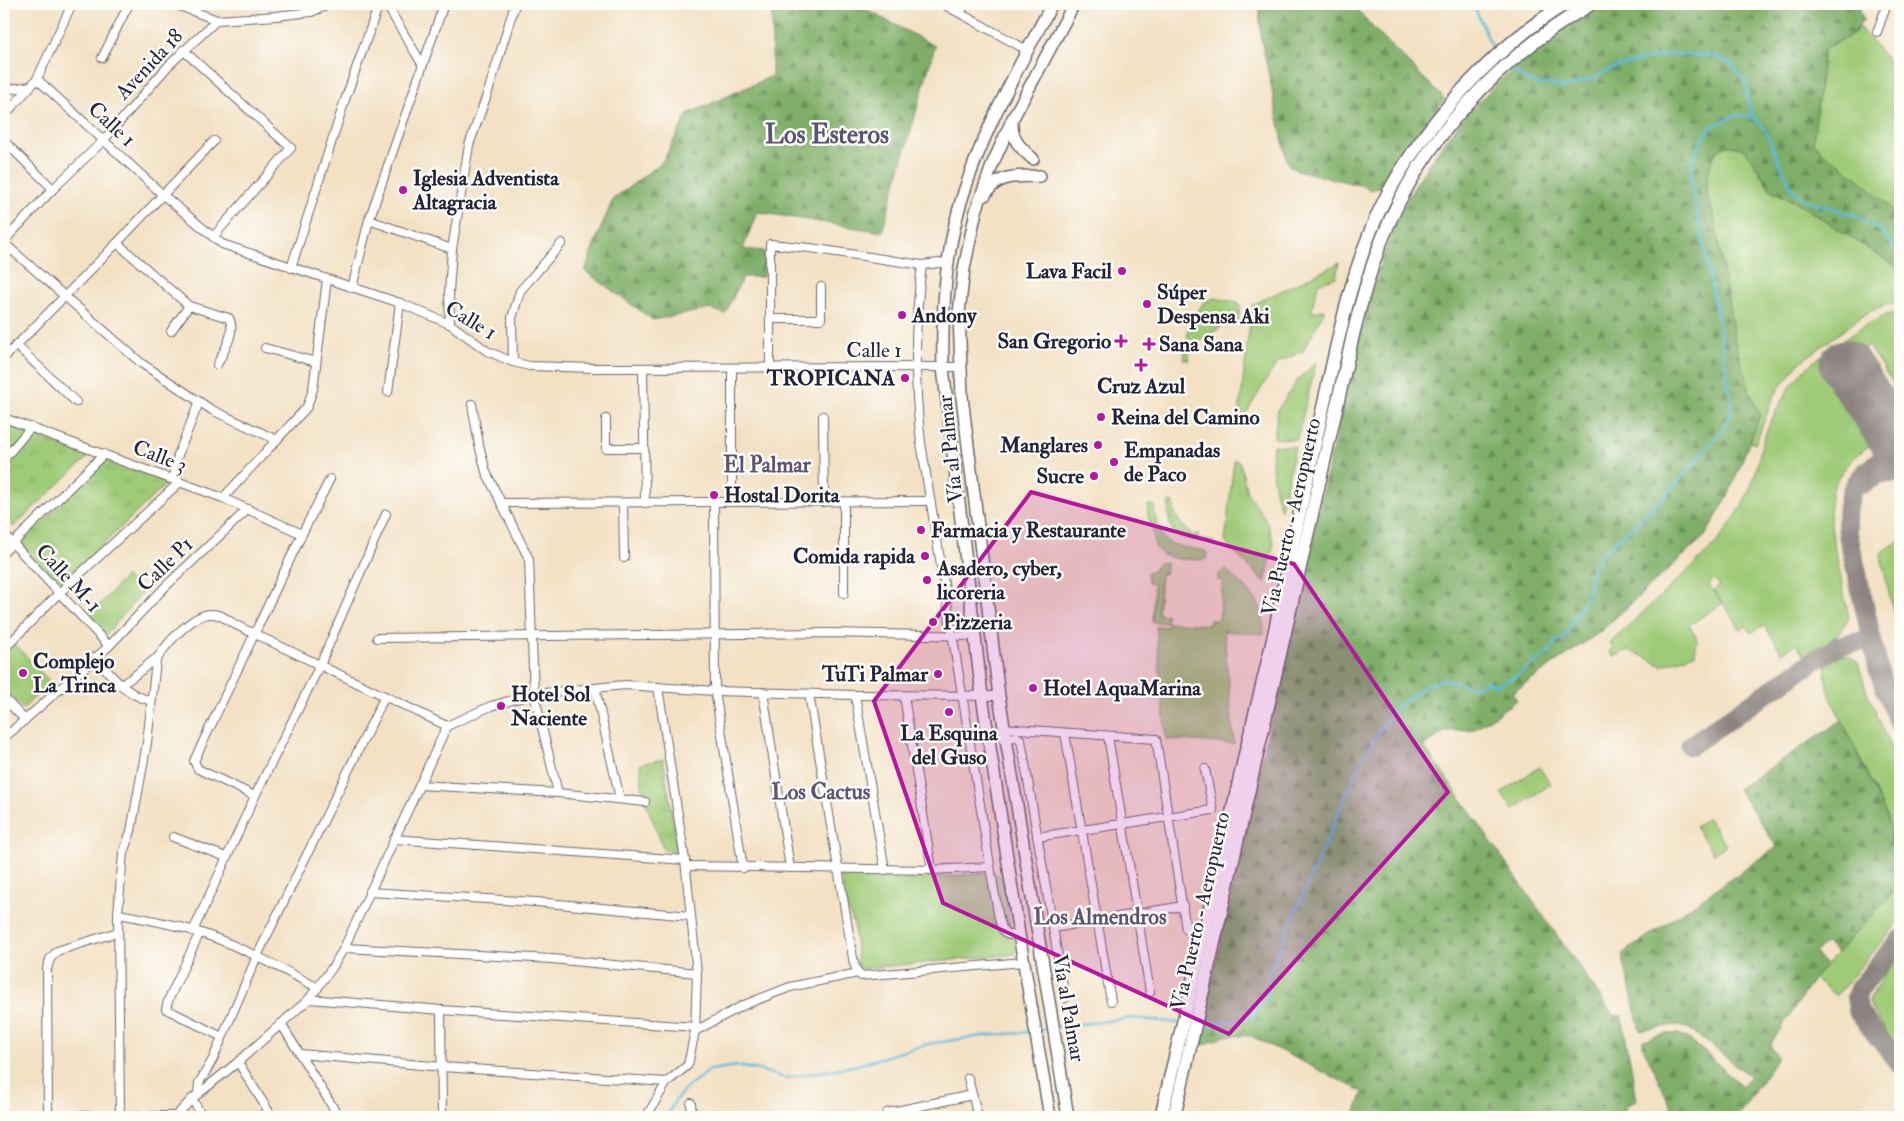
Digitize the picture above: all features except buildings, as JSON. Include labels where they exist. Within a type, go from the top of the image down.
[{"type":"main road","name":"Vía al Palmar","points":[[1050,1117],[982,696],[943,368],[943,327],[948,262],[955,224],[967,183],[984,141],[1027,50],[1052,4]]},
{"type":"main road","name":"Vía al Palmar","points":[[1068,1117],[1004,733],[980,552],[960,367],[959,313],[964,269],[976,211],[1013,118],[1074,4]]},
{"type":"main road","name":"Via Puerto - Aeropuerto","points":[[1196,998],[1335,351],[1364,248],[1386,198],[1412,156],[1443,112],[1478,73],[1516,39],[1544,17],[1565,4]]},
{"type":"main road","name":"Via Puerto - Aeropuerto","points":[[1161,1117],[1184,1047],[1353,335],[1366,284],[1384,235],[1405,192],[1436,141],[1453,119],[1509,62],[1529,46],[1591,4]]},
{"type":"main road","points":[[1013,118],[1013,137],[1016,143],[1033,160]]},
{"type":"main road","points":[[976,211],[990,187],[999,180],[1009,177],[1040,176]]},
{"type":"main road","name":"Via Puerto - Aeropuerto","points":[[1174,1117],[1184,1047]]},
{"type":"street","points":[[4,116],[37,79],[72,4]]},
{"type":"street","points":[[102,58],[129,4]]},
{"type":"street","points":[[174,4],[217,20],[311,12],[331,4]]},
{"type":"street","points":[[291,268],[345,100],[379,4]]},
{"type":"street","points":[[386,4],[422,64]]},
{"type":"street","points":[[352,288],[369,220],[444,4]]},
{"type":"street","points":[[450,324],[449,292],[452,249],[469,145],[489,89],[515,4]]},
{"type":"street","points":[[943,4],[1027,50]]},
{"type":"street","points":[[960,13],[965,4]]},
{"type":"street","points":[[1877,32],[1887,4]]},
{"type":"street","name":"Avenida 18","points":[[4,242],[53,189],[104,140],[183,50],[217,20]]},
{"type":"street","points":[[183,50],[291,148],[212,237]]},
{"type":"street","name":"Calle 1","points":[[37,79],[163,195],[222,244],[400,303],[450,324],[486,351],[513,362],[529,366],[643,368],[960,367]]},
{"type":"street","points":[[4,90],[31,86]]},
{"type":"street","points":[[4,141],[53,189]]},
{"type":"street","points":[[4,358],[214,141]]},
{"type":"street","points":[[369,220],[452,249]]},
{"type":"street","points":[[4,242],[141,363],[199,402],[277,440]]},
{"type":"street","points":[[117,243],[189,306],[229,318],[232,322],[232,330],[217,365]]},
{"type":"street","points":[[513,362],[512,318],[520,291],[562,243]]},
{"type":"street","points":[[770,368],[770,244],[810,248],[922,265],[948,262]]},
{"type":"street","points":[[922,265],[916,310],[916,402],[929,501],[953,635],[990,867],[1002,928],[1004,933],[1008,935],[1019,934]]},
{"type":"street","points":[[223,498],[307,407],[313,389],[327,280]]},
{"type":"street","points":[[770,319],[821,319],[821,287]]},
{"type":"street","points":[[388,392],[400,303]]},
{"type":"street","points":[[171,331],[189,306]]},
{"type":"street","points":[[16,345],[76,402]]},
{"type":"street","points":[[265,348],[316,362]]},
{"type":"street","points":[[643,368],[645,503]]},
{"type":"street","points":[[732,368],[732,502]]},
{"type":"street","points":[[4,648],[176,481],[178,455],[199,402]]},
{"type":"street","points":[[472,404],[486,472],[529,559],[534,694],[558,793]]},
{"type":"street","points":[[823,416],[824,502]]},
{"type":"street","name":"Calle 3","points":[[4,418],[223,498],[302,534]]},
{"type":"street","points":[[606,419],[606,448],[644,448]]},
{"type":"street","points":[[4,459],[30,427]]},
{"type":"street","points":[[4,552],[104,454]]},
{"type":"street","points":[[255,796],[198,769],[194,762],[330,479]]},
{"type":"street","points":[[502,503],[929,501]]},
{"type":"street","points":[[714,502],[715,691],[743,868]]},
{"type":"street","points":[[844,502],[844,593]]},
{"type":"street","points":[[623,503],[624,558]]},
{"type":"street","name":"Calle P1","points":[[4,738],[108,646],[166,586],[248,510]]},
{"type":"street","points":[[222,1037],[166,1009],[168,1001],[226,857],[320,665],[386,514]]},
{"type":"street","name":"Calle M-1","points":[[4,534],[108,646]]},
{"type":"street","points":[[120,1117],[118,914],[124,853],[131,831],[147,743],[156,661],[174,637],[198,617],[211,614],[222,616],[254,634],[447,726]]},
{"type":"street","points":[[377,638],[829,632],[975,636]]},
{"type":"street","points":[[95,657],[120,686],[137,697],[151,701]]},
{"type":"street","points":[[120,686],[131,680],[143,667],[158,657]]},
{"type":"street","points":[[4,1116],[176,1117],[195,1096],[238,1062],[318,988],[344,948],[447,726],[491,706],[534,694],[625,685],[715,691],[809,694],[999,696]]},
{"type":"street","points":[[646,1117],[667,1082],[688,1065],[695,1029],[697,973],[686,863],[658,687]]},
{"type":"street","points":[[595,688],[620,799]]},
{"type":"street","points":[[763,692],[790,868]]},
{"type":"street","points":[[809,694],[854,964],[858,973],[861,976],[1024,962]]},
{"type":"street","points":[[856,695],[885,870]]},
{"type":"street","points":[[203,1117],[195,1096],[199,1083],[213,1059],[256,956],[385,696]]},
{"type":"street","points":[[904,696],[932,870]]},
{"type":"street","points":[[4,698],[25,720]]},
{"type":"street","points":[[1066,732],[1111,1001]]},
{"type":"street","points":[[1004,733],[1066,732],[1156,739],[1186,928]]},
{"type":"street","points":[[1004,733],[1021,740],[1065,998]]},
{"type":"street","points":[[1108,736],[1150,992]]},
{"type":"street","points":[[1037,838],[1213,810],[1205,769]]},
{"type":"street","points":[[419,785],[558,793],[645,802]]},
{"type":"street","points":[[174,837],[226,857]]},
{"type":"street","points":[[394,839],[743,868],[932,870],[990,867]]},
{"type":"street","points":[[369,892],[536,902],[690,916]]},
{"type":"street","points":[[1053,928],[1183,906]]},
{"type":"street","points":[[118,914],[161,922],[196,932],[256,956],[318,988]]},
{"type":"street","points":[[48,1115],[47,969],[50,959],[57,950],[118,932]]},
{"type":"street","points":[[344,948],[552,959],[697,973]]},
{"type":"street","points":[[309,998],[695,1029],[744,1005],[790,987],[858,973]]},
{"type":"street","points":[[441,1010],[442,1117]]},
{"type":"street","points":[[281,1024],[339,1117]]},
{"type":"street","points":[[300,1054],[443,1067],[667,1082]]},
{"type":"street","points":[[238,1062],[272,1117]]},
{"type":"street","points":[[968,1078],[978,1117]]},
{"type":"street","points":[[887,1113],[972,1094]]},
{"type":"street","points":[[691,1103],[692,1117]]},
{"type":"highlighted area","points":[[1031,492],[1294,564],[1448,792],[1229,1034],[943,903],[874,701]]},
{"type":"green space","points":[[772,4],[856,4],[935,46],[882,232],[757,212],[743,249],[764,251],[763,277],[743,277],[725,314],[710,309],[653,320],[585,271],[595,242],[613,199],[662,162],[688,114],[772,76]]},
{"type":"green space","points":[[1259,4],[1353,4],[1375,30],[1445,99],[1387,181],[1379,188],[1370,190],[1363,186],[1290,167],[1287,161],[1261,39]]},
{"type":"green space","points":[[1605,4],[1858,4],[1864,20],[1851,36],[1824,48],[1813,144],[1861,181],[1900,216],[1900,269],[1799,204],[1771,190],[1746,151],[1738,147],[1729,146],[1721,148],[1716,152],[1706,182],[1707,194],[1714,216],[1735,343],[1751,395],[1760,415],[1729,494],[1706,535],[1600,632],[1512,693],[1517,700],[1475,729],[1446,731],[1424,746],[1613,1015],[1622,1016],[1637,1100],[1626,1106],[1624,1117],[1354,1117],[1363,1092],[1251,1036],[1226,1036],[1200,1046],[1198,1043],[1224,923],[1345,396],[1372,290],[1390,237],[1415,186],[1456,127],[1517,65],[1557,34]]},
{"type":"green space","points":[[1859,27],[1900,74],[1900,216],[1813,144],[1824,48],[1851,36]]},
{"type":"green space","points":[[1729,146],[1738,147],[1746,151],[1771,190],[1799,204],[1900,269],[1900,303],[1885,305],[1865,314],[1798,364],[1779,388],[1773,399],[1755,444],[1750,442],[1760,415],[1751,395],[1735,343],[1714,216],[1707,194],[1706,182],[1712,160],[1716,152],[1721,148]]},
{"type":"green space","points":[[1339,263],[1336,277],[1318,284],[1311,312],[1325,310],[1303,351],[1277,363],[1245,415],[1239,415],[1252,305]]},
{"type":"green space","points":[[1214,298],[1238,302],[1240,307],[1238,321],[1234,318],[1190,348],[1189,360],[1184,360],[1189,325],[1203,303]]},
{"type":"green space","points":[[1900,312],[1900,393],[1868,346],[1825,376],[1870,445],[1844,469],[1832,492],[1830,519],[1832,535],[1849,618],[1837,635],[1806,658],[1796,644],[1782,653],[1764,625],[1751,633],[1746,626],[1741,630],[1714,590],[1719,585],[1714,579],[1709,584],[1722,604],[1689,625],[1697,639],[1695,654],[1661,666],[1628,650],[1614,657],[1609,651],[1613,648],[1610,643],[1711,549],[1731,523],[1743,504],[1752,484],[1763,441],[1772,419],[1797,377],[1817,359],[1853,334],[1873,321]]},
{"type":"green space","points":[[1316,362],[1297,440],[1274,438],[1278,409],[1297,381]]},
{"type":"green space","points":[[4,423],[89,456],[13,527],[4,515],[4,496],[14,467],[4,459]]},
{"type":"green space","points":[[1273,445],[1295,447],[1281,510],[1273,478]]},
{"type":"green space","points":[[106,460],[168,482],[61,585],[20,544]]},
{"type":"green space","points":[[1234,460],[1240,462],[1247,493],[1265,518],[1274,543],[1265,583],[1225,542]]},
{"type":"green space","points":[[1169,502],[1174,503],[1177,517],[1182,525],[1194,536],[1198,533],[1198,539],[1215,542],[1193,540],[1178,536],[1170,524],[1168,515]]},
{"type":"green space","points":[[1148,505],[1154,505],[1162,537],[1174,545],[1205,551],[1207,554],[1206,559],[1170,557],[1159,552],[1154,543],[1148,517]]},
{"type":"green space","points":[[1900,540],[1900,644],[1881,556],[1882,552]]},
{"type":"green space","points":[[1160,562],[1166,563],[1165,574],[1161,574],[1158,614],[1167,615],[1166,623],[1152,622],[1154,584],[1148,583],[1147,573],[1153,571]]},
{"type":"green space","points":[[1225,569],[1254,597],[1262,612],[1264,622],[1264,634],[1224,631],[1234,744],[1166,739],[1156,626],[1168,627],[1168,622],[1209,625],[1210,620],[1219,620],[1223,581],[1218,580],[1218,575]]},
{"type":"green space","points":[[126,576],[142,593],[104,637],[89,616]]},
{"type":"green space","name":"Complejo La Trinca","points":[[15,644],[50,682],[23,709],[4,688],[4,654]]},
{"type":"green space","points":[[1839,654],[1851,657],[1858,663],[1867,692],[1900,770],[1900,864],[1890,838],[1889,821],[1829,692],[1825,673],[1826,667],[1832,657]]},
{"type":"green space","points":[[1842,720],[1889,821],[1890,838],[1900,864],[1900,885],[1837,953],[1826,943],[1815,953],[1826,965],[1814,978],[1770,1045],[1778,1057],[1737,1117],[1676,1117],[1643,1047],[1643,1040],[1665,1034],[1678,1034],[1701,1049],[1742,1087],[1750,1076],[1690,1029],[1675,1025],[1640,1031],[1622,954],[1777,847],[1738,789]]},
{"type":"green space","points":[[663,759],[678,852],[664,850],[643,795],[640,764]]},
{"type":"green space","points":[[1539,767],[1551,784],[1513,810],[1501,793]]},
{"type":"green space","points":[[1708,818],[1726,845],[1714,854],[1695,827]]},
{"type":"green space","points":[[994,872],[1003,878],[1016,954],[858,969],[854,925],[846,905],[840,873],[908,880]]},
{"type":"green space","points":[[1900,885],[1900,920],[1836,996],[1814,978]]},
{"type":"green space","points":[[1900,956],[1900,1052],[1871,1008],[1869,1000],[1886,973]]},
{"type":"waterway","points":[[1473,4],[1493,49]]},
{"type":"waterway","points":[[1511,69],[1524,79],[1539,85],[1548,84],[1564,88],[1594,78],[1617,66],[1669,54],[1714,56],[1731,64],[1746,82],[1747,98],[1753,117]]},
{"type":"waterway","points":[[1200,1025],[1209,1026],[1252,1016],[1267,997],[1268,981],[1275,959],[1360,764],[1379,730],[1399,705],[1422,688],[1443,679],[1473,687],[1487,682],[1497,685],[1514,677],[1550,652],[1555,641],[1563,640],[1589,591],[1592,569],[1602,553],[1672,489],[1723,429],[1732,412],[1731,401],[1716,307],[1691,184],[1693,159],[1701,141],[1713,126],[1736,115],[1753,117],[1765,129],[1791,188],[1803,199],[1859,217],[1882,232],[1900,256]]},
{"type":"waterway","points":[[1056,1027],[1134,1018],[1179,1023]]},
{"type":"waterway","points":[[1039,1031],[1050,1028]]},
{"type":"waterway","points":[[666,1117],[675,1101],[687,1087],[710,1070],[737,1066],[785,1078],[854,1066],[928,1044],[982,1036],[1033,1032]]},
{"type":"taxiway","points":[[1900,446],[1875,464],[1858,481],[1848,503],[1847,517],[1848,534],[1879,672],[1900,725]]},
{"type":"taxiway","points":[[1863,484],[1871,478],[1880,475],[1900,473]]},
{"type":"taxiway","points":[[1690,746],[1815,660],[1841,645],[1871,640]]},
{"type":"taxiway","points":[[1898,1062],[1859,1013],[1856,997],[1859,989],[1900,940]]},
{"type":"runway","points":[[1845,365],[1900,447]]},
{"type":"place","name":"Iglesia Adventista Altagracia","points":[[403,190]]},
{"type":"place","name":"Lava Facil","points":[[1122,271]]},
{"type":"place","name":"Súper Despensa Aki","points":[[1147,304]]},
{"type":"place","name":"Andony","points":[[902,315]]},
{"type":"place","name":"San Gregorio","points":[[1121,341]]},
{"type":"place","name":"Sana Sana","points":[[1149,344]]},
{"type":"place","name":"Cruz Azul","points":[[1141,365]]},
{"type":"place","name":"TROPICANA","points":[[905,378]]},
{"type":"place","name":"Reina del Camino","points":[[1101,417]]},
{"type":"place","name":"Manglares","points":[[1098,445]]},
{"type":"place","name":"Empanadas de Paco","points":[[1114,462]]},
{"type":"place","name":"Sucre","points":[[1094,476]]},
{"type":"place","name":"Hostal Dorita","points":[[714,495]]},
{"type":"place","name":"Farmacia y Restaurante","points":[[921,530]]},
{"type":"place","name":"Comida rapida","points":[[925,556]]},
{"type":"place","name":"Asadero, cyber, licoreria","points":[[927,580]]},
{"type":"place","name":"Pizzeria","points":[[933,622]]},
{"type":"place","name":"Complejo La Trinca","points":[[23,673]]},
{"type":"place","name":"TuTi Palmar","points":[[938,674]]},
{"type":"place","name":"Hotel AquaMarina","points":[[1033,688]]},
{"type":"place","name":"Hotel Sol Naciente","points":[[501,706]]},
{"type":"place","name":"La Esquina del Guso","points":[[949,712]]},
{"type":"district","name":"Los Esteros","points":[[827,134]]},
{"type":"district","name":"El Palmar","points":[[767,464]]},
{"type":"district","name":"Los Cactus","points":[[821,791]]},
{"type":"district","name":"Los Almendros","points":[[1100,916]]}]
